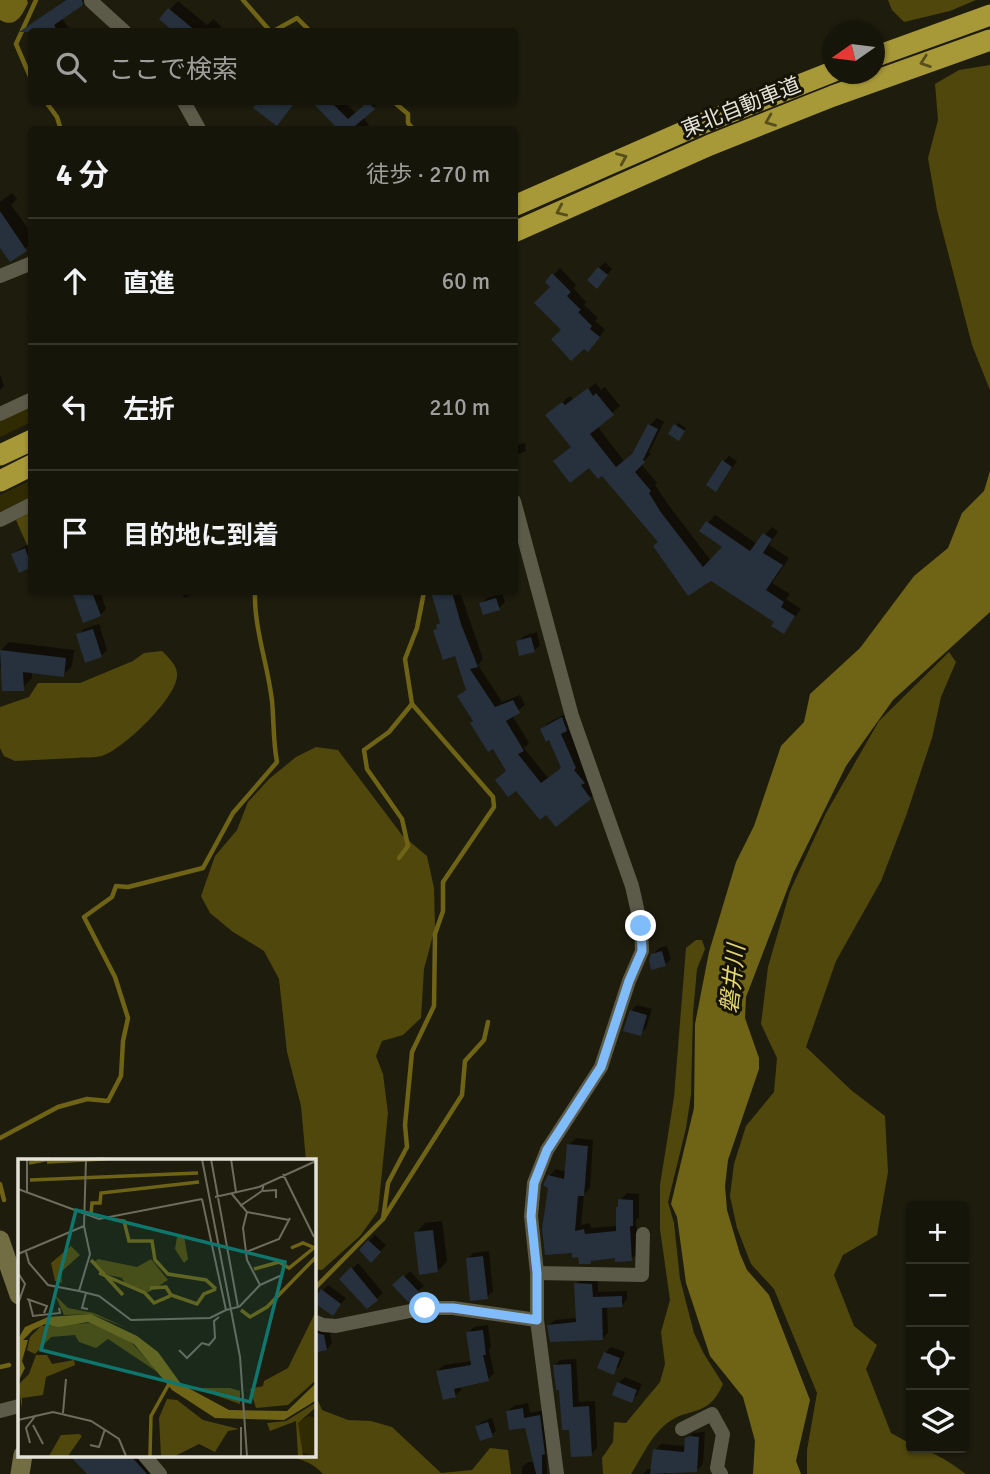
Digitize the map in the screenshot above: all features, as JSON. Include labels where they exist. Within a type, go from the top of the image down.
[{"type":"highway","points":[[885,53],[990,15]]},
{"type":"highway","name":"東北自動車道","points":[[518,230],[722,140],[833,96],[990,40]]},
{"type":"highway","name":"東北自動車道","points":[[518,204],[701,124],[822,76]]},
{"type":"highway","points":[[0,455],[28,442]]},
{"type":"highway","points":[[0,481],[28,467]]},
{"type":"street","points":[[91,1],[121,28]]},
{"type":"street","points":[[186,105],[197,126]]},
{"type":"street","points":[[0,276],[28,265]]},
{"type":"street","points":[[0,414],[28,401]]},
{"type":"street","points":[[0,520],[28,506]]},
{"type":"street","points":[[518,516],[572,716],[632,886],[641,926],[642,951],[629,981],[601,1067],[547,1150],[534,1183],[531,1216],[537,1273],[537,1320],[557,1474]]},
{"type":"street","points":[[537,1273],[642,1275],[643,1234]]},
{"type":"street","points":[[0,1240],[18,1293]]},
{"type":"street","points":[[315,1322],[336,1326],[425,1308],[453,1308],[537,1320]]},
{"type":"street","points":[[0,1411],[18,1406]]},
{"type":"street","points":[[682,1429],[712,1414],[723,1434],[717,1468],[721,1474]]},
{"type":"street","points":[[20,1474],[23,1456]]},
{"type":"street","points":[[145,1456],[160,1474]]},
{"type":"shaded area","points":[[888,0],[976,0],[950,11],[904,22],[892,10]]},
{"type":"shaded area","points":[[990,65],[990,390],[972,345],[937,210],[928,158],[938,120],[935,84],[959,70]]},
{"type":"shaded area","points":[[28,406],[28,423],[0,437],[0,420]]},
{"type":"shaded area","points":[[28,481],[28,498],[0,512],[0,495]]},
{"type":"shaded area","points":[[28,514],[28,547],[16,520]]},
{"type":"shaded area","points":[[162,651],[177,673],[169,695],[148,721],[111,752],[96,757],[15,761],[4,756],[0,748],[0,707],[29,697],[38,683],[80,683],[133,661],[144,653]]},
{"type":"shaded area","points":[[949,652],[956,662],[941,697],[932,738],[906,816],[881,881],[836,961],[806,1047],[851,1090],[885,1116],[888,1172],[877,1235],[843,1255],[834,1275],[854,1326],[877,1345],[866,1369],[891,1433],[906,1441],[906,1453],[933,1453],[966,1474],[807,1474],[807,1450],[817,1393],[774,1289],[751,1264],[737,1228],[730,1196],[734,1164],[746,1126],[774,1092],[777,1058],[761,1024],[768,967],[790,891],[826,813],[879,721]]},
{"type":"shaded area","points":[[316,747],[338,750],[402,835],[427,856],[434,888],[435,928],[424,969],[421,1018],[403,1035],[382,1041],[376,1056],[383,1074],[388,1113],[378,1211],[360,1236],[322,1270],[315,1269],[315,1159],[306,1159],[301,1106],[287,1052],[279,979],[264,951],[233,932],[210,913],[201,896],[215,856],[237,830],[248,802],[269,779],[296,757]]},
{"type":"shaded area","points":[[696,940],[702,940],[705,949],[697,969],[691,1095],[668,1202],[674,1223],[680,1279],[694,1333],[723,1384],[717,1395],[704,1407],[674,1419],[660,1429],[631,1474],[603,1474],[602,1458],[613,1442],[614,1422],[626,1423],[660,1382],[665,1364],[661,1332],[670,1300],[660,1229],[660,1185],[674,1097],[686,948]]},
{"type":"shaded area","points":[[315,1394],[322,1410],[348,1420],[371,1421],[392,1427],[441,1473],[472,1470],[490,1448],[508,1450],[511,1474],[323,1474],[309,1463],[281,1456],[315,1456]]},
{"type":"water","points":[[0,0],[27,0],[28,3],[18,19],[10,23],[0,20]]},
{"type":"water","name":"磐井川","points":[[990,471],[990,612],[893,700],[846,766],[794,872],[746,997],[745,1018],[759,1058],[759,1069],[728,1160],[725,1186],[727,1210],[740,1254],[747,1270],[769,1295],[810,1400],[796,1461],[801,1474],[753,1474],[755,1441],[743,1397],[710,1356],[686,1283],[677,1217],[671,1204],[694,1108],[695,1024],[709,952],[736,862],[754,826],[781,746],[804,722],[810,694],[860,648],[914,576],[948,548],[962,513],[984,491]]},
{"type":"building","points":[[66,0],[82,0],[83,5],[54,25],[56,28],[28,28],[28,32],[19,32]]},
{"type":"building","points":[[168,8],[192,28],[169,28],[159,19]]},
{"type":"building","points":[[256,105],[293,105],[277,126],[253,108]]},
{"type":"building","points":[[315,105],[334,105],[348,119],[364,105],[371,105],[375,109],[355,126],[335,126]]},
{"type":"building","points":[[0,211],[27,251],[10,262],[0,248]]},
{"type":"building","points":[[598,267],[608,275],[597,289],[587,280]]},
{"type":"building","points":[[552,273],[571,292],[567,296],[581,310],[578,312],[592,326],[590,329],[600,337],[588,352],[584,349],[571,361],[551,339],[561,330],[534,303],[550,287],[545,282]]},
{"type":"building","points":[[588,388],[593,396],[596,393],[614,415],[590,434],[616,467],[632,454],[648,424],[658,429],[643,460],[645,462],[635,472],[651,491],[649,493],[660,511],[703,567],[722,547],[699,531],[706,521],[750,551],[763,533],[772,539],[763,553],[783,565],[766,590],[784,602],[781,607],[795,616],[784,634],[771,626],[774,622],[711,581],[688,596],[653,546],[658,542],[602,476],[598,479],[589,468],[570,483],[553,461],[571,447],[545,415],[562,402],[565,405]]},
{"type":"building","points":[[674,424],[685,431],[679,441],[668,434]]},
{"type":"building","points":[[722,460],[732,467],[716,492],[706,485]]},
{"type":"building","points":[[25,548],[28,569],[19,573],[11,554]]},
{"type":"building","points":[[73,595],[93,595],[101,616],[83,623]]},
{"type":"building","points":[[432,595],[453,595],[478,667],[470,669],[495,707],[513,700],[520,713],[506,721],[524,751],[518,754],[541,783],[561,768],[549,740],[546,742],[540,729],[562,717],[567,731],[561,734],[576,768],[574,770],[585,783],[581,785],[591,799],[556,827],[546,815],[540,820],[516,791],[508,797],[495,780],[506,771],[493,749],[488,752],[457,696],[466,690],[455,656],[443,660],[433,630],[437,629],[436,625],[440,623]]},
{"type":"building","points":[[496,598],[500,610],[483,615],[479,603]]},
{"type":"building","points":[[93,629],[102,657],[85,663],[76,634]]},
{"type":"building","points":[[531,637],[535,652],[519,656],[516,641]]},
{"type":"building","points":[[0,650],[66,658],[64,677],[23,672],[24,691],[2,691]]},
{"type":"building","points":[[662,951],[666,966],[651,970],[651,954]]},
{"type":"building","points":[[630,1010],[647,1015],[641,1036],[623,1031]]},
{"type":"building","points":[[567,1144],[588,1146],[584,1196],[578,1196],[575,1231],[584,1229],[585,1234],[616,1231],[618,1199],[633,1200],[633,1226],[630,1226],[632,1261],[615,1262],[615,1258],[579,1264],[578,1257],[572,1258],[572,1253],[545,1255],[542,1229],[548,1188],[543,1185],[548,1175],[564,1179]]},
{"type":"building","points":[[433,1230],[438,1272],[419,1275],[414,1232]]},
{"type":"building","points":[[368,1240],[381,1252],[371,1263],[359,1250]]},
{"type":"building","points":[[483,1256],[488,1299],[470,1301],[466,1258]]},
{"type":"building","points":[[351,1267],[378,1300],[367,1309],[339,1279]]},
{"type":"building","points":[[403,1275],[420,1293],[408,1302],[392,1285]]},
{"type":"building","points":[[574,1283],[592,1284],[593,1297],[622,1296],[622,1307],[602,1308],[603,1340],[550,1342],[547,1325],[576,1322]]},
{"type":"building","points":[[321,1289],[341,1304],[333,1316],[315,1303]]},
{"type":"building","points":[[483,1330],[486,1355],[483,1355],[489,1381],[454,1389],[456,1397],[443,1400],[436,1371],[471,1365],[466,1332]]},
{"type":"building","points":[[315,1333],[324,1335],[327,1350],[315,1353]]},
{"type":"building","points":[[604,1352],[620,1358],[614,1375],[597,1368]]},
{"type":"building","points":[[571,1364],[573,1407],[589,1406],[592,1456],[571,1457],[569,1430],[562,1430],[559,1390],[556,1390],[553,1365]]},
{"type":"building","points":[[617,1382],[637,1390],[632,1403],[612,1395]]},
{"type":"building","points":[[523,1408],[524,1418],[540,1415],[545,1454],[542,1455],[542,1474],[536,1474],[525,1428],[509,1430],[506,1411]]},
{"type":"building","points":[[488,1422],[493,1437],[480,1441],[475,1426]]},
{"type":"building","points":[[699,1437],[697,1472],[650,1474],[653,1449],[684,1452],[685,1438]]},
{"type":"building","points":[[70,1456],[131,1456],[147,1474],[87,1474]]},
{"type":"waterway","points":[[28,72],[16,44],[36,0]]},
{"type":"waterway","points":[[243,0],[268,28]]},
{"type":"waterway","points":[[279,28],[297,18],[307,28]]},
{"type":"waterway","points":[[48,105],[60,126]]},
{"type":"waterway","points":[[398,105],[408,114],[411,126]]},
{"type":"waterway","points":[[0,1138],[58,1107],[87,1099],[108,1101],[121,1076],[123,1041],[128,1018],[115,977],[84,917],[112,897],[116,886],[128,887],[203,868],[233,813],[277,762],[272,701],[255,595]]},
{"type":"waterway","points":[[399,858],[408,846],[402,819],[367,769],[364,750],[389,732],[412,704],[405,659],[417,628],[423,595]]},
{"type":"waterway","points":[[383,1219],[388,1183],[407,1147],[405,1125],[412,1052],[434,1006],[435,934],[443,911],[443,882],[494,807],[493,797],[412,704]]},
{"type":"waterway","points":[[315,1288],[383,1219],[462,1095],[465,1061],[484,1040],[488,1022]]},
{"type":"waterway","points":[[0,1184],[4,1200]]},
{"type":"waterway","points":[[0,1367],[9,1365]]},
{"type":"route","points":[[425,1308],[453,1308],[537,1320],[537,1273],[531,1216],[534,1183],[547,1150],[601,1067],[629,981],[642,951],[641,926]]}]
